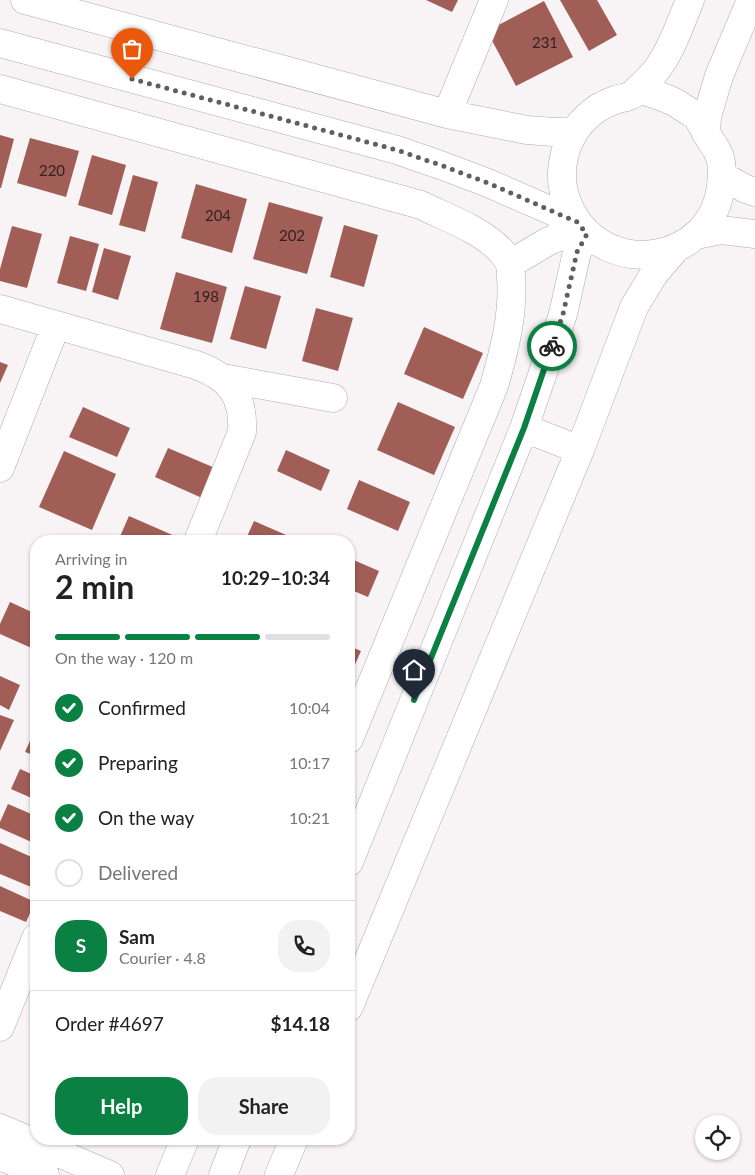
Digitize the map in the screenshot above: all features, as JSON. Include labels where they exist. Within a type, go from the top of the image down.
[{"type":"street","points":[[25,0],[447,114],[527,130],[574,131]]},
{"type":"street","points":[[447,114],[494,0]]},
{"type":"street","points":[[355,847],[524,428],[563,314],[582,228],[566,201],[561,177],[564,153],[574,131],[585,118],[599,107],[614,100],[631,96],[650,78],[668,51],[690,0]]},
{"type":"street","points":[[705,132],[719,76],[750,0]]},
{"type":"street","points":[[0,44],[397,150],[488,183],[582,228],[600,244],[630,255],[662,253],[687,241],[722,230],[755,234]]},
{"type":"street","points":[[0,89],[421,205],[490,241],[502,252],[510,264],[512,290],[509,323],[502,359],[494,386],[355,723]]},
{"type":"street","points":[[355,993],[580,450],[634,307],[665,260],[707,222],[715,208],[722,176],[720,156],[696,116],[674,102],[638,89]]},
{"type":"street","points":[[722,176],[755,192]]},
{"type":"street","points":[[510,264],[547,242],[582,228]]},
{"type":"street","points":[[0,309],[196,365],[210,370],[222,378],[232,390],[239,403],[243,417],[242,432],[200,535]]},
{"type":"street","points":[[0,468],[56,325]]},
{"type":"street","points":[[222,378],[334,398]]},
{"type":"street","points":[[524,428],[580,450]]},
{"type":"street","points":[[0,1026],[30,953]]},
{"type":"street","points":[[0,1128],[30,1141]]},
{"type":"street","points":[[40,1145],[110,1175]]},
{"type":"street","points":[[170,1175],[182,1145]]},
{"type":"street","points":[[223,1175],[235,1145]]},
{"type":"street","points":[[279,1175],[292,1145]]},
{"type":"street","points":[[0,1156],[45,1175]]},
{"type":"building","points":[[426,0],[458,0],[452,12]]},
{"type":"building","points":[[560,0],[597,0],[617,35],[589,51]]},
{"type":"building","points":[[544,1],[573,57],[516,86],[487,31]]},
{"type":"building","points":[[0,135],[14,139],[1,188],[0,188]]},
{"type":"building","points":[[30,138],[79,151],[66,197],[17,183]]},
{"type":"building","points":[[92,155],[126,165],[112,215],[78,205]]},
{"type":"building","points":[[133,175],[158,182],[145,232],[119,225]]},
{"type":"building","points":[[196,184],[247,199],[232,253],[181,238]]},
{"type":"building","points":[[269,202],[323,217],[307,274],[253,259]]},
{"type":"building","points":[[344,225],[378,235],[364,287],[330,277]]},
{"type":"building","points":[[12,226],[42,234],[27,288],[0,281],[0,269]]},
{"type":"building","points":[[70,236],[99,244],[86,291],[57,283]]},
{"type":"building","points":[[104,248],[131,256],[118,300],[92,292]]},
{"type":"building","points":[[176,272],[227,287],[212,343],[160,329]]},
{"type":"building","points":[[245,286],[281,296],[266,349],[230,339]]},
{"type":"building","points":[[316,308],[353,318],[338,371],[302,361]]},
{"type":"building","points":[[424,327],[483,353],[463,399],[404,374]]},
{"type":"building","points":[[0,362],[8,365],[0,383]]},
{"type":"building","points":[[398,402],[455,427],[434,475],[377,450]]},
{"type":"building","points":[[83,407],[130,428],[117,457],[69,437]]},
{"type":"building","points":[[168,448],[215,468],[202,498],[155,477]]},
{"type":"building","points":[[286,450],[330,470],[321,491],[277,471]]},
{"type":"building","points":[[64,451],[116,474],[92,530],[39,507]]},
{"type":"building","points":[[359,480],[410,502],[398,531],[347,509]]},
{"type":"building","points":[[129,516],[172,535],[121,535]]},
{"type":"building","points":[[254,521],[286,535],[248,535]]},
{"type":"building","points":[[355,561],[379,571],[368,597],[355,592]]},
{"type":"building","points":[[10,602],[30,611],[30,647],[0,634],[0,624]]},
{"type":"building","points":[[355,648],[361,651],[355,664]]},
{"type":"building","points":[[0,676],[20,685],[9,710],[0,705]]},
{"type":"building","points":[[0,715],[14,720],[0,751]]},
{"type":"building","points":[[30,741],[30,754],[25,752]]},
{"type":"building","points":[[20,769],[30,773],[30,797],[11,789]]},
{"type":"building","points":[[8,804],[30,813],[30,841],[0,828],[0,822]]},
{"type":"building","points":[[0,843],[30,856],[30,886],[0,874]]},
{"type":"building","points":[[0,886],[30,900],[30,913],[26,922],[0,911]]},
{"type":"way so far","points":[[132,79],[397,150],[488,183],[577,222],[587,234],[577,252],[563,314],[552,346]]},
{"type":"route","points":[[414,700],[524,428],[552,346]]}]
